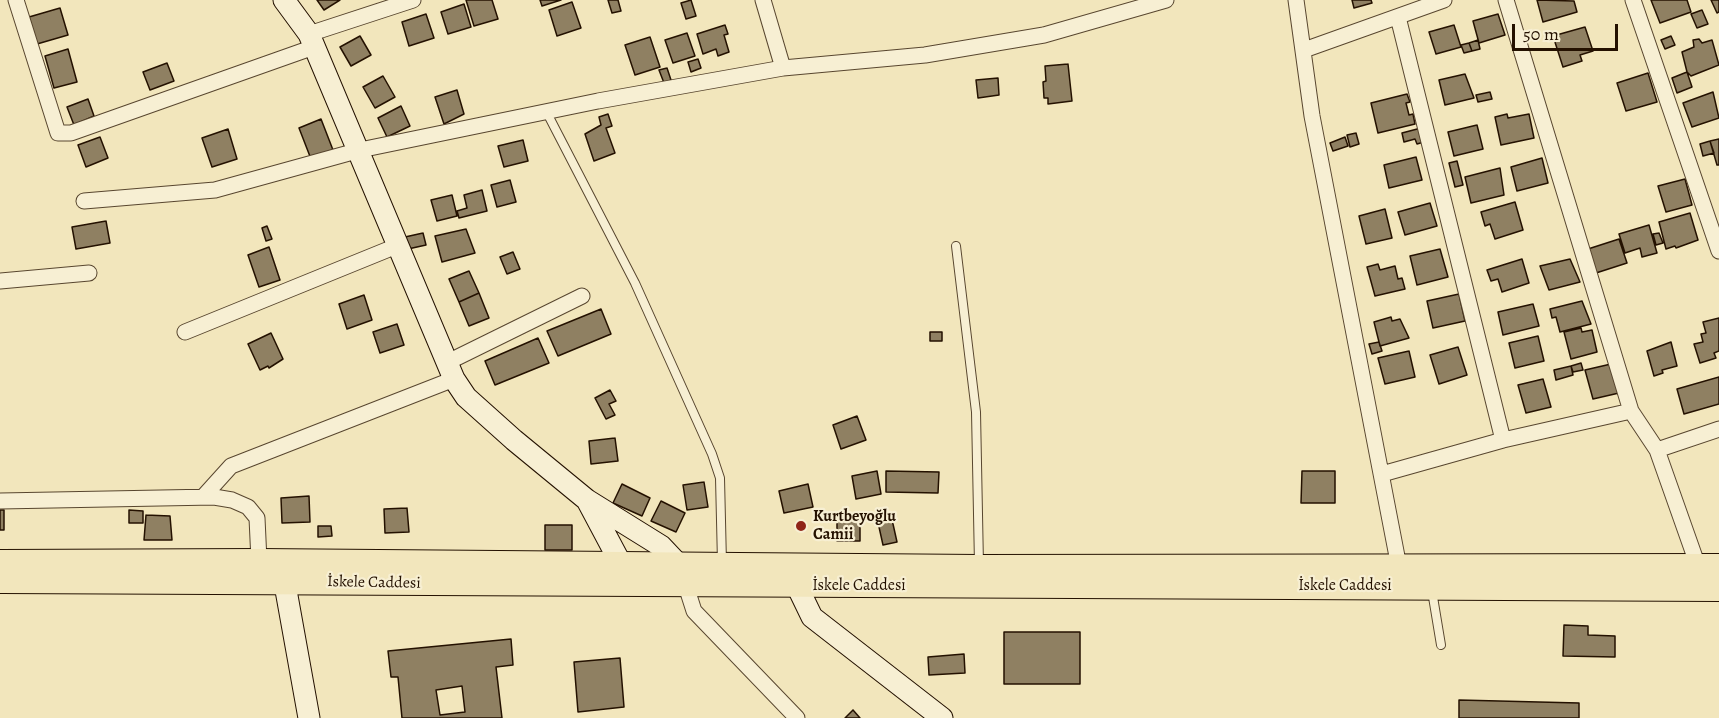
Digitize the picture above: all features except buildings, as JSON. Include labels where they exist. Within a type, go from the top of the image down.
[{"type":"main road","points":[[0,562],[275,568],[621,564],[682,575],[722,565],[980,567],[1400,576]]},
{"type":"main road","points":[[1428,576],[1708,566]]},
{"type":"main road","name":"İskele Caddesi","points":[[0,581],[275,568],[682,575],[797,586],[1428,576],[1719,589]]},
{"type":"street","points":[[16,0],[58,133],[71,133],[413,0]]},
{"type":"street","points":[[284,0],[312,40],[451,370],[466,397],[587,500],[661,546],[682,575],[694,611],[797,718]]},
{"type":"street","points":[[763,0],[783,68]]},
{"type":"street","points":[[84,201],[215,190],[360,150],[546,111],[783,68],[925,55],[1044,34],[1166,0]]},
{"type":"street","points":[[1296,0],[1312,116],[1400,576]]},
{"type":"street","points":[[1304,50],[1444,0]]},
{"type":"street","points":[[1506,0],[1631,411],[1657,450],[1708,566]]},
{"type":"street","points":[[1633,0],[1719,251]]},
{"type":"street","points":[[1398,17],[1503,440]]},
{"type":"street","points":[[185,332],[399,244]]},
{"type":"street","points":[[0,281],[89,273]]},
{"type":"street","points":[[203,497],[231,466],[451,370],[582,296]]},
{"type":"street","points":[[1382,474],[1503,440],[1631,411]]},
{"type":"street","points":[[1657,450],[1719,429]]},
{"type":"street","points":[[0,501],[203,497],[232,500],[248,507],[257,518],[275,568],[309,718]]},
{"type":"street","points":[[587,500],[621,564]]},
{"type":"street","points":[[797,586],[812,616],[942,718]]},
{"type":"lane","points":[[546,111],[635,282],[712,454],[720,478],[722,565]]},
{"type":"lane","points":[[956,246],[976,412],[980,567]]},
{"type":"lane","points":[[1428,576],[1441,645]]},
{"type":"place","name":"Kurtbeyoğlu Camii","points":[[801,526]]}]
